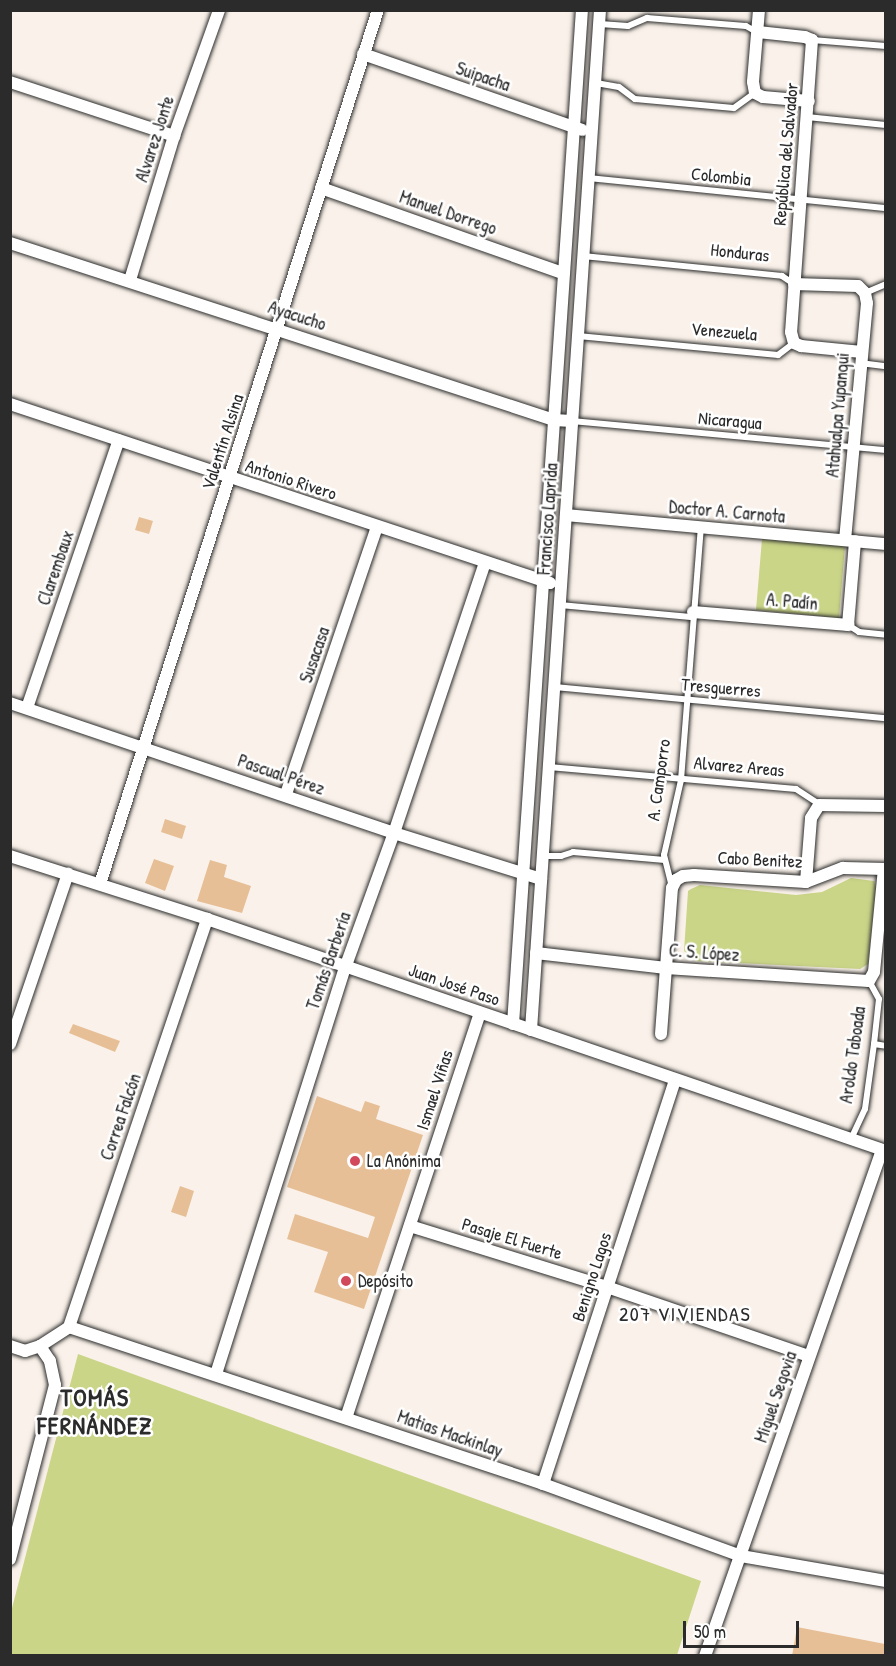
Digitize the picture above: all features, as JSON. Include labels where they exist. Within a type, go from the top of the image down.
[{"type":"street","name":"Alvarez Jonte","points":[[130,280],[174,136],[219,10]]},
{"type":"street","name":"Valentín Alsina","points":[[100,884],[231,479],[378,10]]},
{"type":"street","name":"Francisco Laprida","points":[[513,1024],[582,10]]},
{"type":"street","name":"Francisco Laprida","points":[[531,1030],[600,10]]},
{"type":"street","points":[[759,10],[753,82],[755,93],[763,97],[809,101]]},
{"type":"street","points":[[758,32],[805,37],[812,40]]},
{"type":"street","name":"República del Salvador","points":[[794,343],[791,332],[812,40]]},
{"type":"street","name":"Suipacha","points":[[363,54],[592,133]]},
{"type":"street","points":[[10,82],[174,136]]},
{"type":"street","name":"Manuel Dorrego","points":[[321,188],[563,273]]},
{"type":"street","name":"Ayacucho","points":[[10,243],[130,280],[554,420],[572,421]]},
{"type":"street","name":"Honduras","points":[[794,284],[858,286],[865,293]]},
{"type":"street","name":"Atahualpa Yupanqui","points":[[848,625],[853,447],[867,303],[865,293]]},
{"type":"street","points":[[794,343],[861,358]]},
{"type":"street","name":"Antonio Rivero","points":[[10,404],[485,563],[561,586]]},
{"type":"street","name":"Clarembaux","points":[[27,708],[119,440]]},
{"type":"street","name":"Doctor A. Carnota","points":[[566,515],[885,544]]},
{"type":"street","name":"Susacasa","points":[[286,794],[378,527]]},
{"type":"street","name":"Tomás Barbería","points":[[216,1374],[345,968],[394,833],[485,563]]},
{"type":"street","name":"A. Padín","points":[[693,614],[848,625]]},
{"type":"street","name":"Pascual Pérez","points":[[10,703],[286,794],[394,833],[541,879]]},
{"type":"street","points":[[806,882],[811,818],[819,805],[885,806]]},
{"type":"street","name":"Juan José Paso","points":[[10,856],[207,919],[884,1151]]},
{"type":"street","name":"Cabo Benitez","points":[[672,888],[683,876],[694,875],[806,882],[843,868],[885,869]]},
{"type":"street","name":"Aroldo Taboada","points":[[869,981],[880,962],[885,869]]},
{"type":"street","points":[[10,1044],[68,874]]},
{"type":"street","name":"A. Camporro","points":[[660,1034],[672,888]]},
{"type":"street","name":"Correa Falcón","points":[[69,1327],[207,919]]},
{"type":"street","name":"C. S. López","points":[[536,953],[666,968],[869,981]]},
{"type":"street","name":"Ismael Viñas","points":[[346,1418],[480,1013]]},
{"type":"street","name":"Benigno Lagos","points":[[543,1484],[675,1080]]},
{"type":"street","name":"Miguel Segovia","points":[[705,1656],[808,1356],[884,1151]]},
{"type":"street","name":"Pasaje El Fuerte","points":[[410,1226],[607,1287],[808,1356]]},
{"type":"street","points":[[10,1346],[25,1350],[40,1346],[69,1327]]},
{"type":"street","name":"Matias Mackinlay","points":[[69,1327],[543,1484],[741,1556],[885,1581]]},
{"type":"street","points":[[10,1559],[55,1385],[50,1361],[40,1346]]},
{"type":"lane","points":[[600,24],[628,26],[647,18],[746,26],[758,32]]},
{"type":"lane","points":[[812,40],[885,46]]},
{"type":"lane","points":[[596,83],[619,87],[635,99],[734,108],[755,93]]},
{"type":"lane","points":[[807,117],[885,125]]},
{"type":"lane","name":"Colombia","points":[[589,178],[885,208]]},
{"type":"lane","name":"Honduras","points":[[583,256],[782,276],[794,284]]},
{"type":"lane","points":[[865,293],[885,284]]},
{"type":"lane","name":"Venezuela","points":[[578,336],[778,355],[794,343]]},
{"type":"lane","points":[[861,358],[885,366]]},
{"type":"lane","name":"Nicaragua","points":[[572,421],[885,450]]},
{"type":"lane","name":"A. Camporro","points":[[672,888],[664,860],[681,780],[701,528]]},
{"type":"lane","name":"A. Padín","points":[[560,605],[693,614]]},
{"type":"lane","name":"A. Padín","points":[[848,625],[859,632],[885,635]]},
{"type":"lane","name":"Tresguerres","points":[[554,687],[885,718]]},
{"type":"lane","name":"Alvarez Areas","points":[[549,766],[796,789],[819,805]]},
{"type":"lane","points":[[543,856],[561,856],[573,852],[664,860]]},
{"type":"lane","name":"Aroldo Taboada","points":[[850,1140],[865,1109],[874,1044],[879,999],[869,981]]},
{"type":"lane","points":[[874,1044],[885,1046]]},
{"type":"green space","points":[[762,539],[845,546],[839,618],[756,610]]},
{"type":"green space","points":[[851,878],[874,881],[876,887],[868,964],[860,969],[696,961],[684,951],[688,891],[700,885],[796,895],[822,892]]},
{"type":"green space","points":[[78,1354],[701,1581],[677,1655],[11,1655],[11,1612]]},
{"type":"building","points":[[139,517],[153,521],[149,534],[135,530]]},
{"type":"building","points":[[165,819],[186,826],[182,839],[161,832]]},
{"type":"building","points":[[154,859],[174,866],[165,891],[145,883]]},
{"type":"building","points":[[210,860],[227,865],[224,877],[251,886],[242,913],[197,901]]},
{"type":"building","points":[[73,1024],[120,1041],[115,1052],[69,1033]]},
{"type":"building","name":"La Anónima","points":[[317,1096],[361,1112],[365,1101],[380,1106],[376,1119],[423,1135],[364,1309],[314,1292],[328,1252],[287,1239],[295,1214],[368,1238],[375,1217],[287,1187]]},
{"type":"building","points":[[180,1186],[194,1191],[186,1217],[171,1212]]},
{"type":"building","points":[[797,1627],[885,1644],[885,1656],[792,1656]]},
{"type":"place","name":"La Anónima","points":[[355,1161]]},
{"type":"place","name":"Depósito","points":[[346,1281]]},
{"type":"district","name":"207 VIVIENDAS","points":[[685,1313]]},
{"type":"district","name":"TOMÁS FERNÁNDEZ","points":[[95,1412]]}]
